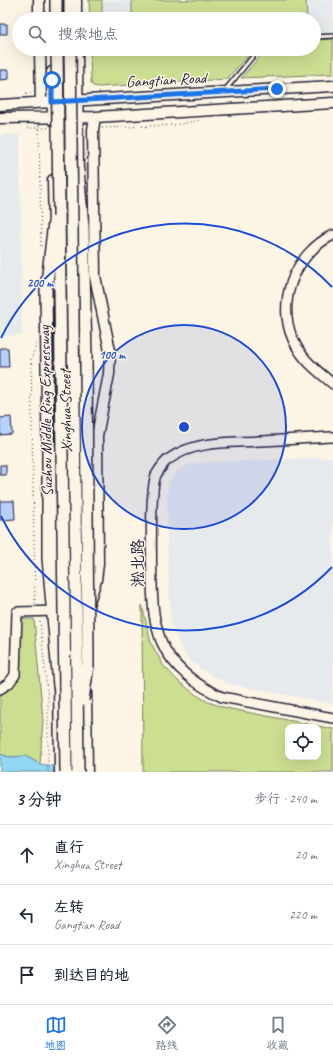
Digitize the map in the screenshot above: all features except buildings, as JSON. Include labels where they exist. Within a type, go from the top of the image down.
[{"type":"highway","points":[[56,0],[56,12]]},
{"type":"highway","points":[[70,0],[70,12]]},
{"type":"highway","name":"Suzhou Middle Ring Expressway","points":[[57,56],[62,771]]},
{"type":"highway","name":"Suzhou Middle Ring Expressway","points":[[70,56],[78,742],[84,771]]},
{"type":"highway","points":[[78,170],[83,227],[86,357],[88,665],[78,742]]},
{"type":"highway","points":[[59,172],[46,291],[48,558],[55,611],[59,686]]},
{"type":"main road","points":[[39,0],[39,12]]},
{"type":"main road","points":[[51,0],[51,12]]},
{"type":"main road","points":[[76,0],[76,12]]},
{"type":"main road","points":[[40,56],[40,103]]},
{"type":"main road","name":"Xinghua Street","points":[[52,56],[55,611]]},
{"type":"main road","name":"Xinghua Street","points":[[77,56],[84,617],[84,771]]},
{"type":"main road","name":"Gangtian Road","points":[[0,105],[333,86]]},
{"type":"main road","name":"Gangtian Road","points":[[0,118],[52,116],[95,117],[333,103]]},
{"type":"main road","points":[[84,617],[98,572],[97,436],[110,361],[110,342],[95,276],[95,117]]},
{"type":"main road","points":[[59,686],[62,771]]},
{"type":"street","points":[[333,235],[315,248],[301,262],[290,285],[286,307],[288,327],[296,346],[311,364],[333,384]]},
{"type":"street","name":"淞北路","points":[[333,437],[222,443],[188,449],[169,459],[162,466],[156,475],[152,499],[153,601],[155,620],[162,644],[173,660],[208,691],[222,697],[333,718]]},
{"type":"street","points":[[0,688],[8,683],[15,675],[17,612],[55,611]]},
{"type":"lane","points":[[321,37],[333,36]]},
{"type":"lane","points":[[224,92],[253,56]]},
{"type":"path","points":[[94,128],[175,125],[204,119]]},
{"type":"path","points":[[27,128],[53,128]]},
{"type":"path","points":[[48,765],[48,772]]},
{"type":"shaded area","points":[[102,0],[333,0],[333,39],[321,40],[321,12],[102,12]]},
{"type":"shaded area","points":[[20,134],[22,335],[0,336],[0,135]]},
{"type":"shaded area","points":[[333,457],[333,704],[229,684],[209,674],[190,661],[179,644],[171,624],[167,539],[168,487],[170,480],[177,472],[188,465],[199,463]]},
{"type":"green space","points":[[89,0],[102,0],[102,12],[90,12]]},
{"type":"green space","points":[[132,0],[306,0],[307,12],[132,12]]},
{"type":"green space","points":[[333,39],[333,74],[241,78],[261,56],[321,56],[321,40]]},
{"type":"green space","points":[[90,56],[248,56],[227,79],[99,87],[93,86],[91,82]]},
{"type":"green space","points":[[142,605],[151,643],[163,665],[178,681],[208,702],[226,708],[308,724],[285,724],[285,760],[321,760],[321,727],[333,729],[333,772],[143,772]]},
{"type":"green space","points":[[20,619],[34,619],[43,720],[40,764],[25,756],[9,757],[0,754],[0,696],[18,678]]},
{"type":"water","points":[[0,754],[9,757],[25,756],[40,764],[89,772],[0,772]]},
{"type":"route","points":[[52,80],[52,102],[277,89]]}]
